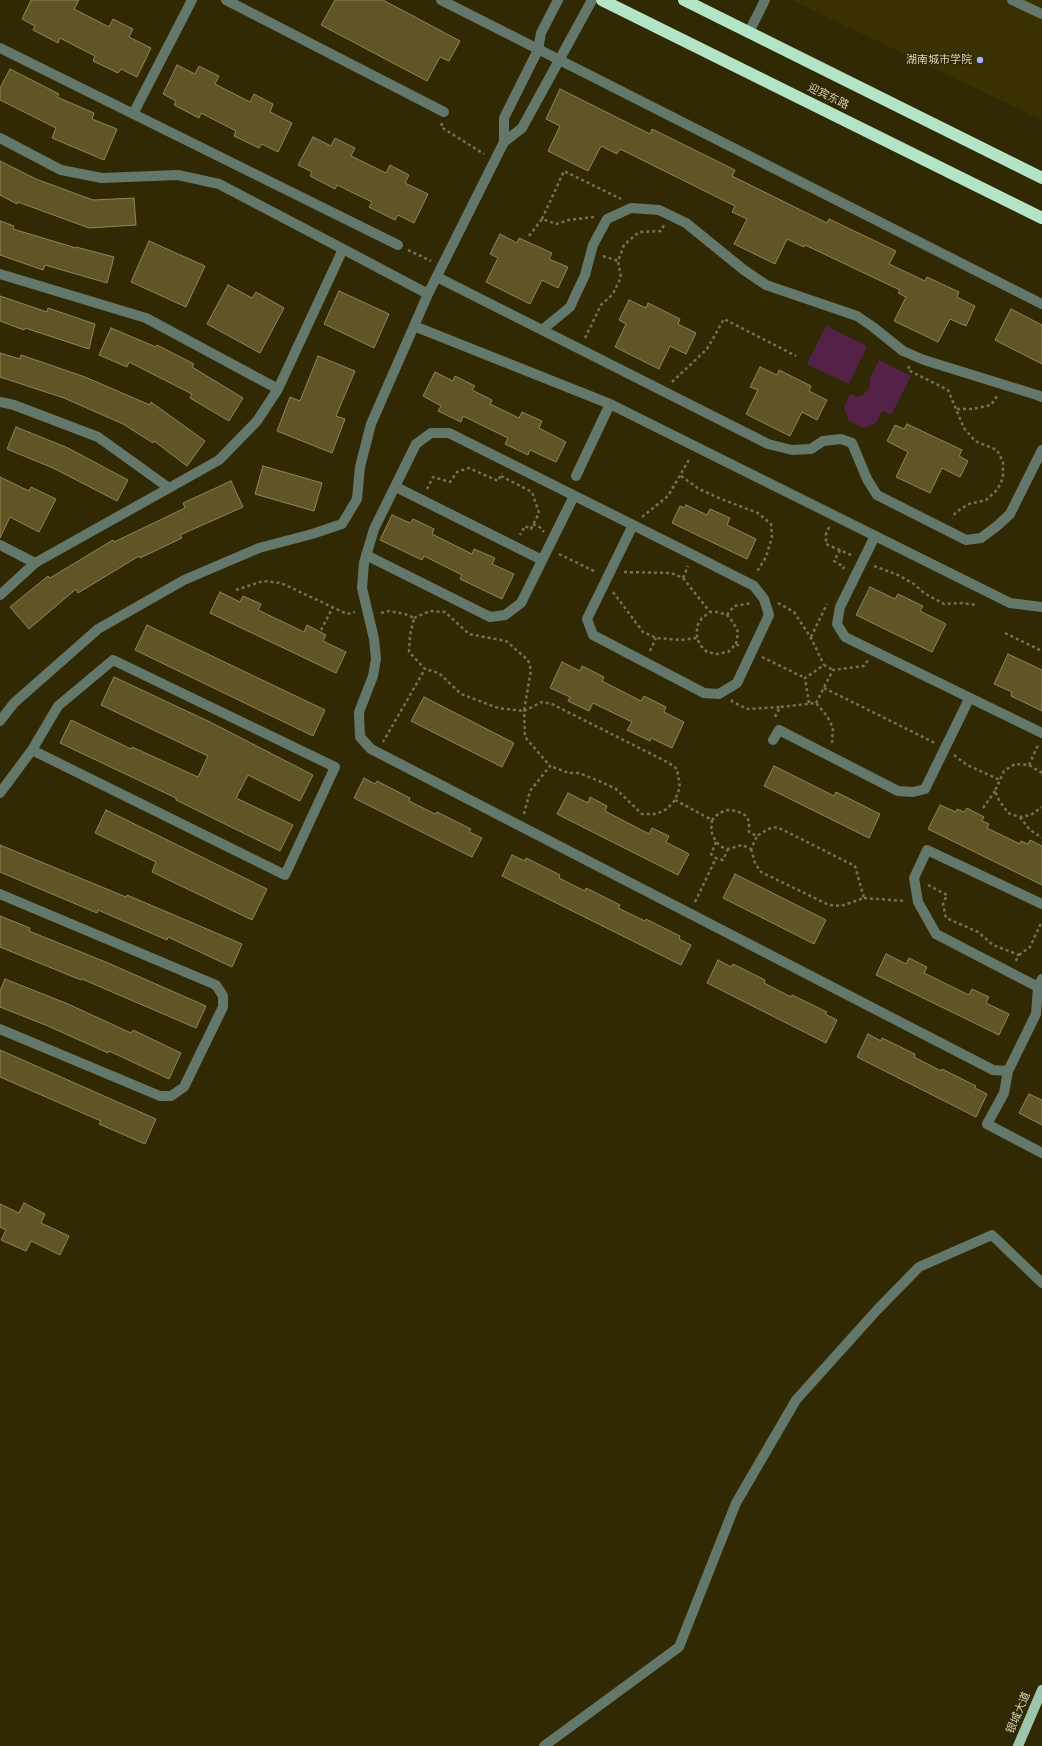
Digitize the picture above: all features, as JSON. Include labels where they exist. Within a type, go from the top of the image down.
[{"type":"highway","name":"迎宾东路","points":[[602,0],[1042,218]]},
{"type":"highway","name":"迎宾东路","points":[[684,0],[1042,178]]},
{"type":"main road","name":"银城大道","points":[[1018,1746],[1042,1690]]},
{"type":"street","points":[[133,114],[192,0]]},
{"type":"street","points":[[226,0],[444,112]]},
{"type":"street","points":[[441,0],[1042,304]]},
{"type":"street","points":[[0,721],[14,703],[98,630],[184,580],[259,548],[312,534],[342,524],[357,499],[360,467],[371,424],[428,294],[504,142],[504,118],[538,50],[541,34],[558,0]]},
{"type":"street","points":[[504,142],[522,128],[592,0]]},
{"type":"street","points":[[749,32],[765,0]]},
{"type":"street","points":[[1012,0],[1042,14]]},
{"type":"street","points":[[0,48],[398,245]]},
{"type":"street","points":[[0,138],[61,170],[102,178],[178,175],[218,184],[428,294]]},
{"type":"street","points":[[542,330],[570,307],[585,276],[592,252],[607,219],[631,208],[659,210],[686,223],[744,270],[766,285],[857,316],[873,326],[903,351],[914,356],[1042,398]]},
{"type":"street","points":[[0,595],[35,563],[219,460],[257,421],[278,389],[343,249]]},
{"type":"street","points":[[0,274],[146,318],[278,389]]},
{"type":"street","points":[[437,277],[768,444],[792,450],[811,449],[823,440],[841,438],[852,443],[867,479],[877,494],[966,540],[980,538],[997,526],[1010,514],[1042,450]]},
{"type":"street","points":[[414,326],[610,404],[1010,603],[1042,607]]},
{"type":"street","points":[[0,402],[14,405],[98,437],[169,488]]},
{"type":"street","points":[[576,476],[610,404]]},
{"type":"street","points":[[632,525],[587,619],[593,635],[704,693],[719,694],[737,683],[769,614],[764,599],[754,586],[449,433],[431,433],[416,444],[374,529],[364,563],[362,588],[374,639],[376,659],[373,676],[359,712],[360,737],[371,750],[993,1070],[1008,1071]]},
{"type":"street","points":[[396,487],[542,560]]},
{"type":"street","points":[[366,555],[490,617],[505,615],[521,603],[574,496]]},
{"type":"street","points":[[875,536],[840,607],[837,624],[845,637],[969,699],[1042,733]]},
{"type":"street","points":[[0,545],[35,563]]},
{"type":"street","points":[[0,793],[32,750],[58,706],[113,660],[335,767],[285,875],[32,750]]},
{"type":"street","points":[[773,740],[779,730],[898,791],[913,792],[925,789],[969,699]]},
{"type":"street","points":[[1042,904],[927,850],[914,878],[918,902],[936,934],[1010,972],[1040,983],[1036,1014],[1008,1071],[1004,1093],[987,1124],[1042,1152]]},
{"type":"street","points":[[0,894],[216,985],[223,996],[222,1007],[184,1087],[171,1096],[160,1096],[0,1029]]},
{"type":"street","points":[[544,1746],[679,1647],[736,1503],[796,1400],[877,1310],[919,1267],[992,1235],[1042,1283]]},
{"type":"path","points":[[444,112],[441,126],[495,161]]},
{"type":"path","points":[[529,236],[542,219],[564,171],[627,202],[631,208]]},
{"type":"path","points":[[580,348],[601,305],[613,294],[621,277],[618,261],[624,245],[639,232],[661,231],[669,215]]},
{"type":"path","points":[[542,219],[556,224],[576,219],[597,217],[607,219]]},
{"type":"path","points":[[398,245],[442,267]]},
{"type":"path","points":[[592,252],[618,261]]},
{"type":"path","points":[[663,391],[708,349],[724,320],[796,356]]},
{"type":"path","points":[[914,356],[908,370],[948,390],[964,428],[975,441],[997,450],[1002,462],[1003,478],[997,490],[986,500],[969,504],[956,512],[945,529]]},
{"type":"path","points":[[957,409],[973,409],[991,405],[998,394],[1001,384]]},
{"type":"path","points":[[632,525],[668,496],[681,476],[695,447]]},
{"type":"path","points":[[422,500],[433,477],[450,482],[457,472],[469,468],[498,482],[508,462]]},
{"type":"path","points":[[501,476],[532,492],[539,513],[531,528],[525,526],[514,546]]},
{"type":"path","points":[[681,476],[699,489],[721,499],[758,512],[771,524],[772,537],[766,557],[758,571],[747,582]]},
{"type":"path","points":[[834,516],[826,534],[826,544],[882,571],[898,575],[914,584],[924,593],[944,604],[962,603],[976,605]]},
{"type":"path","points":[[548,548],[607,577],[671,573],[683,578],[710,612]]},
{"type":"path","points":[[840,550],[834,561],[844,567],[841,574]]},
{"type":"path","points":[[607,577],[643,632],[656,638],[681,640],[697,638]]},
{"type":"path","points":[[236,590],[263,582],[280,583],[347,614],[390,611],[405,614],[414,618]]},
{"type":"path","points":[[727,615],[734,606],[764,599],[784,605],[794,612],[824,665],[833,670],[864,666],[875,652]]},
{"type":"path","points":[[810,638],[827,602]]},
{"type":"path","points":[[321,630],[333,607]]},
{"type":"path","points":[[414,618],[410,635],[409,652],[425,669],[439,673],[461,694],[498,708],[524,710],[542,702],[552,704],[669,763],[677,769],[680,787],[675,800],[667,809],[656,814],[642,814],[616,789],[579,773],[569,773],[550,766],[524,737],[524,710],[531,670],[528,660],[506,641],[469,634],[445,612],[430,610],[414,618]]},
{"type":"path","points":[[710,612],[717,612],[727,615],[733,622],[738,632],[736,644],[728,652],[717,654],[707,652],[700,645],[697,638],[697,626],[702,618],[710,612]]},
{"type":"path","points":[[1005,634],[1042,651]]},
{"type":"path","points":[[736,644],[805,678]]},
{"type":"path","points":[[805,678],[824,665]]},
{"type":"path","points":[[376,752],[425,669]]},
{"type":"path","points":[[816,703],[833,670]]},
{"type":"path","points":[[805,678],[809,703]]},
{"type":"path","points":[[824,688],[945,748],[967,765],[1000,780]]},
{"type":"path","points":[[726,689],[732,702],[747,709],[816,703],[827,716],[833,728],[833,741],[828,755]]},
{"type":"path","points":[[774,720],[780,707]]},
{"type":"path","points":[[1029,765],[1039,745]]},
{"type":"path","points":[[983,808],[995,791],[1004,771],[1015,764],[1029,765],[1042,773]]},
{"type":"path","points":[[521,827],[530,791],[550,766]]},
{"type":"path","points":[[995,791],[1008,813],[1020,817],[1031,815],[1042,807]]},
{"type":"path","points":[[675,800],[712,820]]},
{"type":"path","points":[[751,849],[742,845],[728,849],[716,842],[711,831],[712,820],[719,813],[728,810],[737,810],[745,815],[749,822],[749,832],[757,836]]},
{"type":"path","points":[[1020,817],[1029,829],[1042,838]]},
{"type":"path","points":[[864,898],[855,866],[777,827],[768,829],[757,836],[751,849],[755,863],[761,872],[829,905],[841,906],[864,898],[918,902]]},
{"type":"path","points":[[716,842],[711,854],[716,858],[723,860],[728,849]]},
{"type":"path","points":[[690,914],[716,858]]},
{"type":"path","points":[[914,878],[947,895],[943,904],[946,918],[978,932],[993,945],[1018,954]]},
{"type":"path","points":[[1010,972],[1018,954],[1030,947],[1042,920]]},
{"type":"shaded area","name":"湖南城市学院","points":[[792,0],[1042,0],[1042,120]]},
{"type":"shaded area","points":[[826,326],[867,346],[849,384],[807,364]]},
{"type":"shaded area","points":[[879,360],[911,376],[891,415],[882,411],[876,423],[863,428],[848,420],[844,407],[850,394],[857,397],[864,394],[870,387],[870,378]]},
{"type":"building","points":[[31,0],[79,0],[74,9],[109,27],[113,19],[133,29],[129,37],[151,48],[137,77],[121,69],[118,73],[93,61],[95,56],[60,38],[58,43],[33,30],[35,26],[22,19]]},
{"type":"building","points":[[335,0],[383,0],[460,41],[449,61],[440,57],[427,81],[321,25]]},
{"type":"building","points":[[177,65],[195,74],[199,66],[219,76],[215,84],[250,102],[254,94],[273,104],[270,112],[292,123],[278,152],[262,144],[259,148],[234,136],[236,131],[201,113],[199,118],[174,105],[176,101],[163,94]]},
{"type":"building","points":[[10,69],[59,94],[57,97],[94,113],[92,119],[117,129],[104,160],[52,138],[56,128],[0,100],[0,88]]},
{"type":"building","points":[[560,89],[650,134],[652,129],[735,170],[732,176],[827,223],[829,219],[896,251],[889,264],[925,281],[927,277],[959,292],[957,297],[975,306],[966,326],[950,319],[938,342],[894,321],[906,297],[898,293],[900,290],[805,245],[804,247],[787,239],[775,264],[734,244],[747,219],[732,212],[735,206],[620,149],[617,154],[601,146],[588,171],[548,151],[560,126],[546,119]]},
{"type":"building","points":[[313,137],[331,146],[335,138],[355,148],[351,156],[386,173],[390,165],[409,175],[405,183],[428,194],[414,223],[398,215],[395,220],[369,207],[372,202],[337,185],[335,189],[310,176],[312,172],[298,165]]},
{"type":"building","points":[[0,161],[36,179],[93,200],[134,198],[136,225],[89,228],[18,202],[17,204],[0,195]]},
{"type":"building","points":[[0,221],[14,226],[13,229],[76,248],[114,257],[107,283],[45,265],[43,270],[0,255]]},
{"type":"building","points":[[500,234],[517,243],[519,238],[552,253],[549,259],[568,267],[558,288],[542,280],[530,304],[486,282],[498,258],[490,254]]},
{"type":"building","points":[[149,241],[205,266],[186,307],[131,282]]},
{"type":"building","points":[[228,285],[252,298],[256,292],[284,308],[260,353],[207,324]]},
{"type":"building","points":[[339,291],[389,314],[374,348],[324,324]]},
{"type":"building","points":[[0,296],[47,312],[48,308],[95,324],[89,349],[25,328],[24,330],[0,321]]},
{"type":"building","points":[[629,300],[646,308],[648,303],[680,319],[678,324],[696,333],[686,354],[670,346],[659,369],[615,347],[626,324],[619,320]]},
{"type":"building","points":[[1011,309],[1042,325],[1042,364],[995,340]]},
{"type":"building","points":[[111,328],[156,347],[157,345],[194,364],[192,367],[243,398],[229,421],[190,398],[192,394],[129,362],[127,367],[99,355]]},
{"type":"building","points":[[0,353],[20,359],[21,355],[85,377],[150,405],[151,402],[205,441],[187,466],[154,441],[153,443],[123,424],[64,398],[0,377]]},
{"type":"building","points":[[318,356],[355,371],[336,416],[345,419],[332,453],[277,431],[290,397],[300,401]]},
{"type":"building","points":[[760,367],[777,375],[779,370],[811,386],[809,391],[827,400],[817,420],[802,412],[790,436],[746,414],[758,390],[750,387]]},
{"type":"building","points":[[435,372],[453,381],[455,376],[475,386],[472,390],[492,400],[490,404],[519,418],[522,412],[542,421],[539,428],[566,442],[556,462],[530,450],[528,455],[505,444],[508,438],[463,416],[461,422],[438,411],[441,406],[423,396]]},
{"type":"building","points":[[907,424],[962,450],[959,456],[968,461],[960,477],[942,468],[930,493],[896,477],[908,452],[887,441],[895,425],[904,429]]},
{"type":"building","points":[[16,427],[68,448],[128,480],[117,501],[53,468],[7,449]]},
{"type":"building","points":[[263,466],[322,483],[314,511],[255,494]]},
{"type":"building","points":[[0,477],[29,491],[31,487],[56,499],[39,532],[10,517],[0,538]]},
{"type":"building","points":[[231,481],[243,507],[180,535],[182,538],[140,558],[139,556],[78,593],[76,589],[29,629],[10,607],[48,576],[50,578],[113,540],[114,542],[185,508],[183,503]]},
{"type":"building","points":[[686,505],[707,515],[710,509],[730,518],[727,525],[756,539],[747,559],[672,523],[680,506],[684,508]]},
{"type":"building","points":[[392,515],[410,523],[413,519],[434,529],[432,534],[472,554],[474,549],[495,558],[492,564],[514,574],[502,599],[460,579],[462,575],[424,556],[422,560],[380,540]]},
{"type":"building","points":[[870,587],[895,599],[898,594],[923,606],[920,611],[946,624],[932,652],[856,615]]},
{"type":"building","points":[[220,592],[240,602],[243,596],[261,604],[258,610],[304,632],[307,625],[326,635],[323,641],[346,652],[336,673],[210,613]]},
{"type":"building","points":[[147,625],[325,710],[313,736],[135,650]]},
{"type":"building","points":[[1008,654],[1042,670],[1042,711],[1011,696],[1012,692],[994,684]]},
{"type":"building","points":[[562,662],[580,671],[582,666],[604,677],[602,681],[641,701],[644,696],[666,707],[664,712],[684,722],[672,748],[651,738],[650,741],[627,730],[632,722],[593,703],[589,711],[568,701],[570,697],[550,688]]},
{"type":"building","points":[[114,677],[210,722],[313,775],[300,801],[248,775],[236,798],[293,825],[280,851],[176,800],[176,798],[60,743],[71,720],[131,749],[132,747],[198,777],[208,756],[101,705]]},
{"type":"building","points":[[424,697],[514,743],[502,767],[411,721]]},
{"type":"building","points":[[774,766],[834,796],[836,792],[880,814],[869,838],[764,786]]},
{"type":"building","points":[[364,778],[375,784],[377,781],[410,798],[409,801],[435,814],[437,812],[471,829],[469,832],[482,838],[472,857],[354,798]]},
{"type":"building","points":[[568,793],[588,803],[590,797],[607,806],[605,811],[649,834],[652,828],[669,836],[666,842],[689,854],[678,875],[557,814]]},
{"type":"building","points":[[940,805],[956,812],[957,809],[964,812],[967,808],[984,817],[982,821],[989,824],[987,828],[1020,844],[1021,841],[1028,844],[1030,840],[1042,846],[1042,885],[928,829]]},
{"type":"building","points":[[106,810],[267,889],[252,920],[152,872],[156,862],[95,833]]},
{"type":"building","points":[[0,845],[126,897],[127,895],[242,944],[232,967],[168,937],[167,940],[98,910],[97,913],[0,872]]},
{"type":"building","points":[[512,855],[525,861],[526,858],[560,875],[559,878],[585,891],[586,888],[620,905],[618,908],[645,921],[646,919],[680,936],[679,939],[691,945],[681,965],[502,876]]},
{"type":"building","points":[[735,874],[826,920],[814,944],[723,898]]},
{"type":"building","points":[[0,916],[30,928],[29,931],[108,963],[206,1006],[196,1028],[82,979],[81,980],[0,947]]},
{"type":"building","points":[[886,954],[906,964],[909,958],[927,967],[924,973],[969,995],[972,989],[989,997],[986,1003],[1009,1014],[999,1035],[876,975]]},
{"type":"building","points":[[718,960],[731,967],[733,964],[765,980],[764,983],[791,997],[792,995],[827,1012],[825,1014],[837,1020],[826,1043],[707,983]]},
{"type":"building","points":[[5,979],[68,1004],[131,1033],[133,1030],[181,1053],[169,1079],[109,1051],[108,1053],[48,1026],[0,1007],[0,991]]},
{"type":"building","points":[[868,1034],[881,1041],[882,1038],[915,1054],[914,1057],[941,1071],[942,1069],[976,1086],[975,1088],[987,1094],[976,1117],[857,1057]]},
{"type":"building","points":[[0,1050],[156,1119],[145,1144],[99,1124],[101,1121],[0,1077]]},
{"type":"building","points":[[1029,1094],[1042,1100],[1042,1125],[1019,1113]]},
{"type":"building","points":[[24,1203],[45,1214],[41,1223],[69,1236],[60,1255],[31,1241],[26,1251],[1,1240],[6,1230],[0,1227],[0,1204],[19,1213]]},
{"type":"place","name":"湖南城市学院","points":[[980,60]]}]
